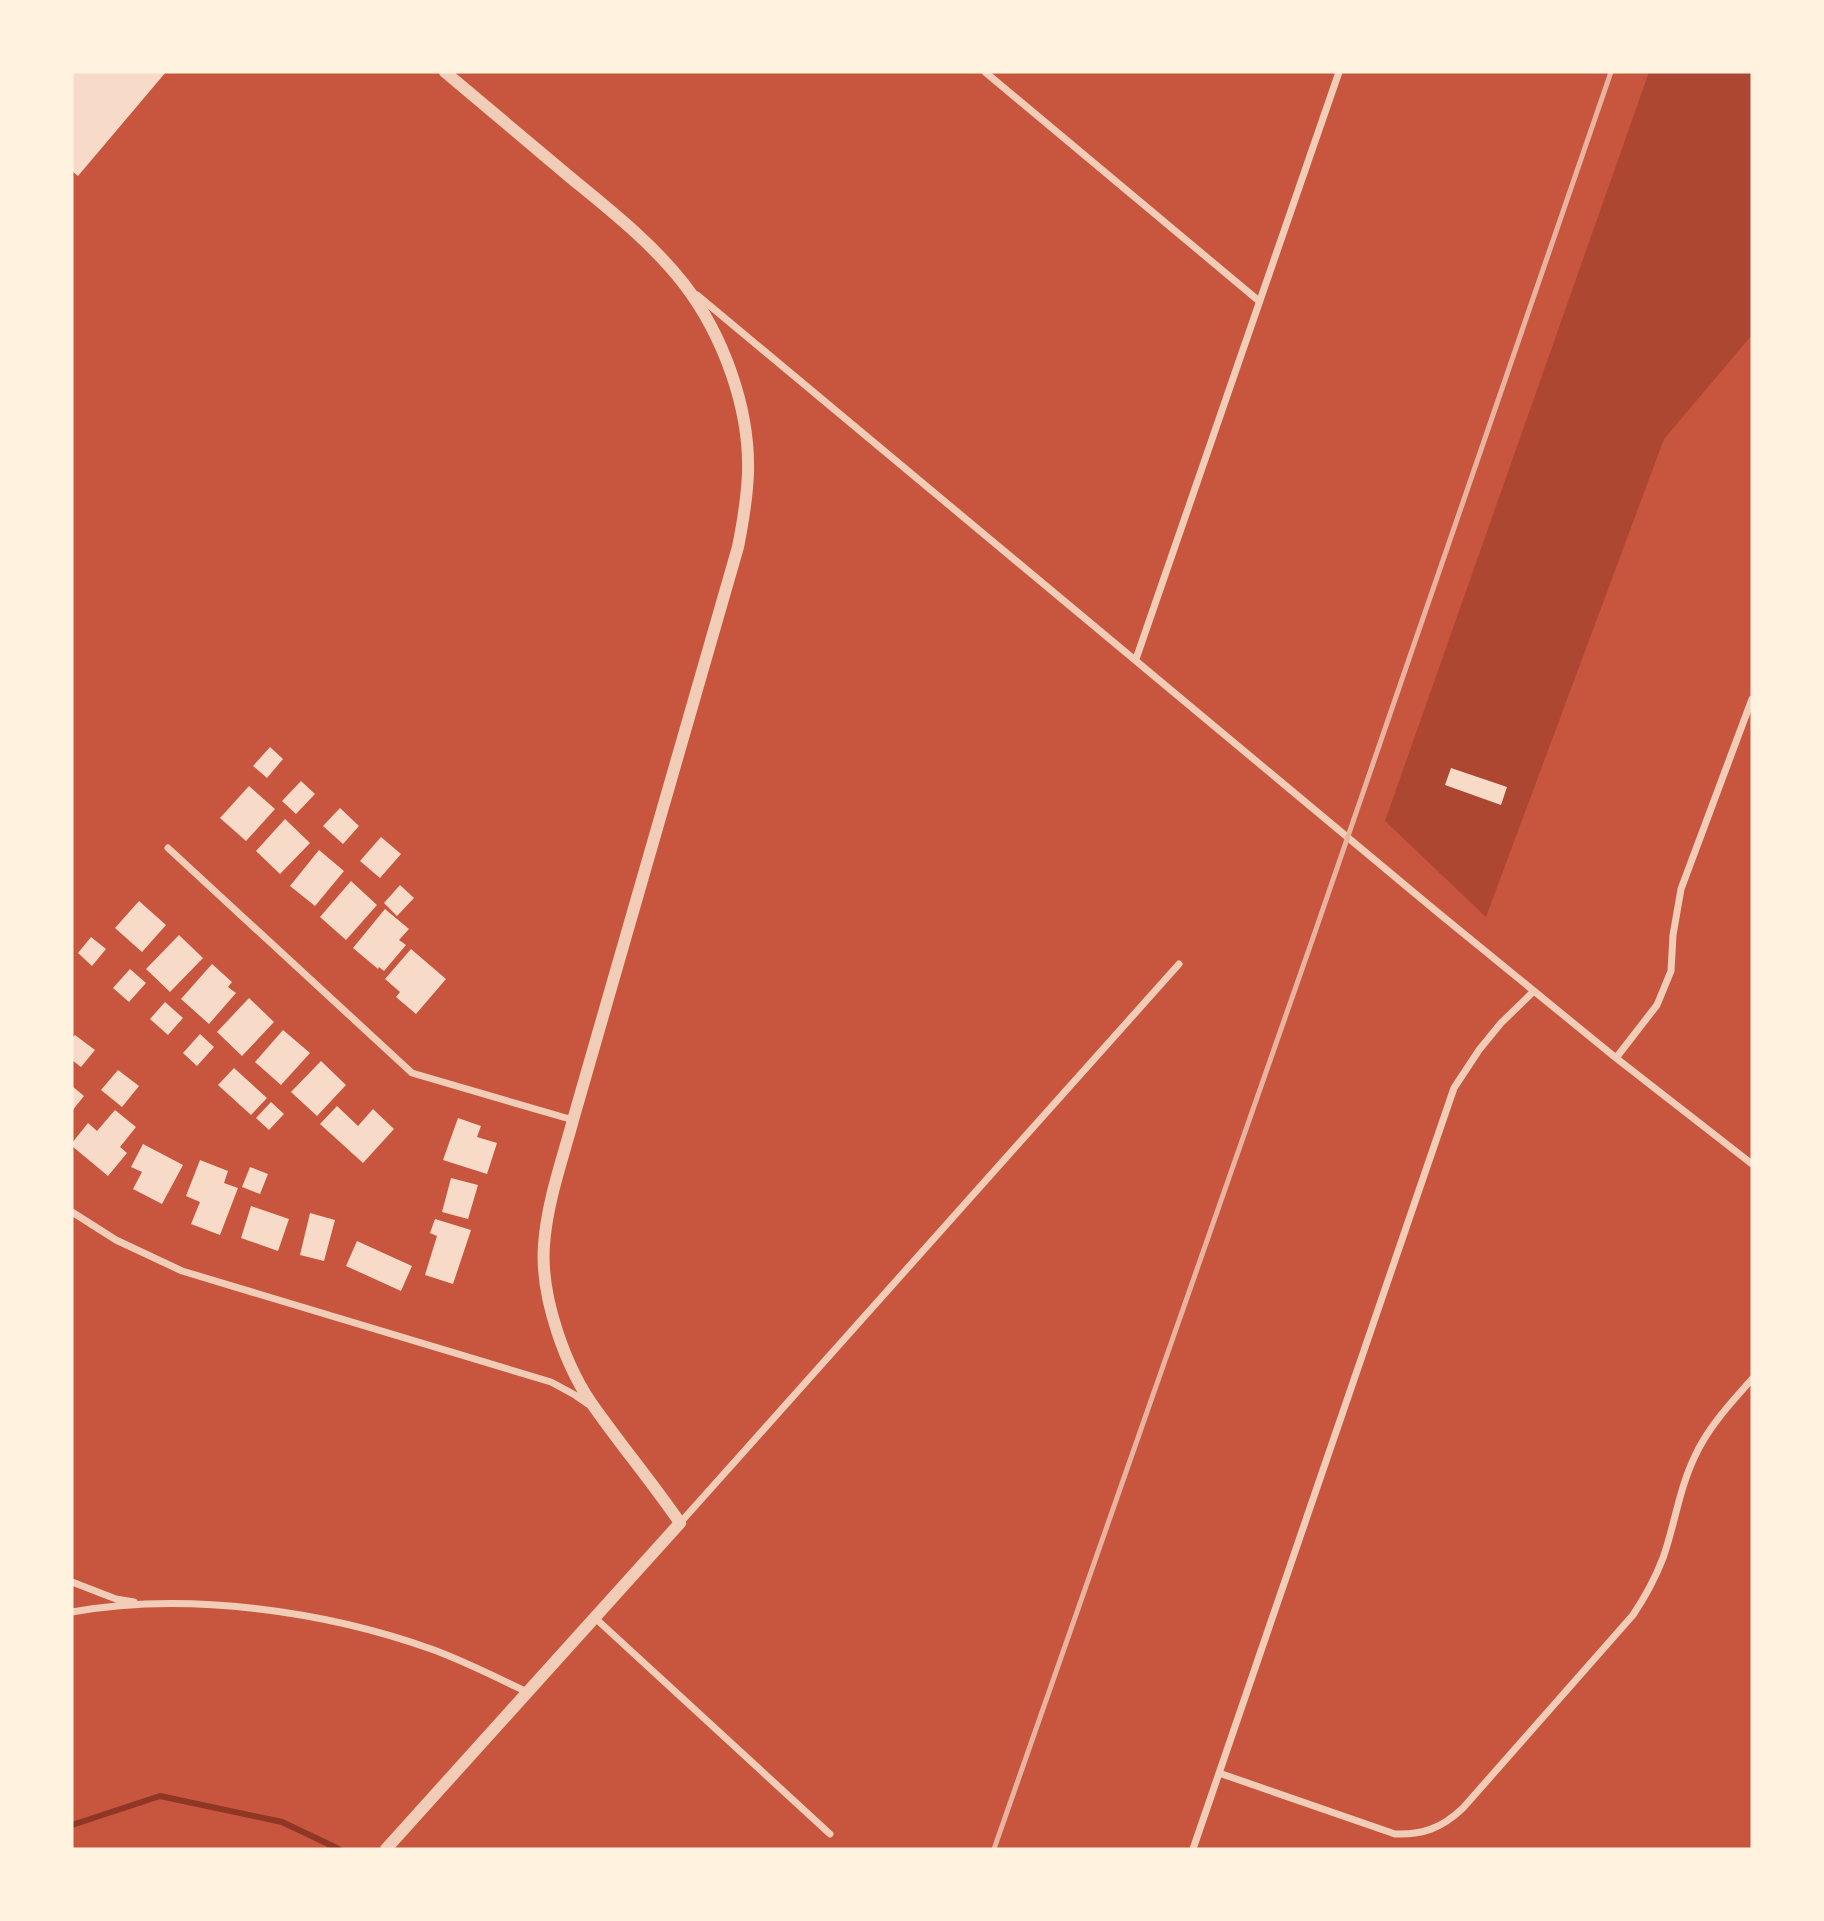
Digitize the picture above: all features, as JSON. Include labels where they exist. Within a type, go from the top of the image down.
[{"type":"street","points":[[444,72],[616,215],[684,284],[1534,991],[1752,1164]]},
{"type":"street","points":[[985,72],[1259,301]]},
{"type":"street","points":[[1136,659],[1339,72]]},
{"type":"street","points":[[680,1523],[645,1472],[597,1411],[569,1360],[552,1311],[546,1283],[544,1248],[548,1213],[573,1120],[738,547],[746,509],[746,433],[739,400],[724,356],[709,324],[684,284]]},
{"type":"street","points":[[1616,1058],[1657,1005],[1671,971],[1673,935],[1682,888],[1752,699]]},
{"type":"street","points":[[168,848],[412,1073],[573,1120]]},
{"type":"street","points":[[386,1849],[1179,964]]},
{"type":"street","points":[[1193,1849],[1454,1088],[1501,1023],[1534,991]]},
{"type":"street","points":[[72,1212],[116,1240],[182,1271],[551,1382],[597,1411]]},
{"type":"street","points":[[1219,1773],[1395,1834],[1412,1835],[1448,1822],[1633,1615],[1651,1587],[1663,1557],[1683,1482],[1695,1454],[1711,1427],[1752,1379]]},
{"type":"street","points":[[72,1582],[116,1599],[145,1604],[239,1608],[362,1628],[435,1650],[527,1692]]},
{"type":"street","points":[[72,1612],[145,1604]]},
{"type":"street","points":[[594,1617],[830,1834]]},
{"type":"shaded area","points":[[1649,72],[1752,72],[1752,335],[1664,439],[1486,917],[1385,821]]},
{"type":"building","points":[[72,72],[166,72],[78,176],[72,171]]},
{"type":"building","points":[[270,747],[283,759],[267,778],[253,766]]},
{"type":"building","points":[[1451,768],[1507,787],[1501,805],[1445,785]]},
{"type":"building","points":[[301,781],[315,794],[296,814],[282,801]]},
{"type":"building","points":[[249,786],[275,809],[246,841],[220,818]]},
{"type":"building","points":[[340,808],[359,826],[343,844],[323,826]]},
{"type":"building","points":[[285,819],[310,843],[280,874],[256,851]]},
{"type":"building","points":[[381,837],[401,854],[380,878],[360,861]]},
{"type":"building","points":[[319,850],[344,871],[315,906],[290,886]]},
{"type":"building","points":[[351,881],[377,905],[346,940],[320,917]]},
{"type":"building","points":[[400,885],[414,898],[397,916],[384,903]]},
{"type":"building","points":[[139,901],[166,925],[142,952],[115,928]]},
{"type":"building","points":[[385,909],[409,929],[399,940],[406,945],[384,971],[353,948]]},
{"type":"building","points":[[179,935],[203,958],[170,992],[146,969]]},
{"type":"building","points":[[91,937],[106,949],[92,966],[78,953]]},
{"type":"building","points":[[411,949],[446,979],[416,1014],[396,997],[400,992],[385,979]]},
{"type":"building","points":[[212,964],[232,982],[228,987],[236,993],[209,1024],[181,999]]},
{"type":"building","points":[[130,969],[146,983],[129,1002],[113,988]]},
{"type":"building","points":[[249,998],[274,1022],[242,1056],[217,1032]]},
{"type":"building","points":[[165,1002],[183,1018],[168,1035],[150,1019]]},
{"type":"building","points":[[283,1030],[310,1053],[281,1085],[255,1062]]},
{"type":"building","points":[[200,1034],[214,1047],[197,1066],[183,1053]]},
{"type":"building","points":[[75,1035],[95,1050],[81,1067],[72,1060],[72,1038]]},
{"type":"building","points":[[321,1061],[346,1085],[317,1116],[291,1092]]},
{"type":"building","points":[[234,1068],[267,1098],[251,1115],[218,1085]]},
{"type":"building","points":[[118,1070],[139,1086],[122,1107],[101,1090]]},
{"type":"building","points":[[72,1086],[84,1096],[72,1111]]},
{"type":"building","points":[[271,1102],[284,1114],[269,1130],[256,1118]]},
{"type":"building","points":[[337,1106],[358,1126],[373,1109],[394,1129],[363,1163],[320,1124]]},
{"type":"building","points":[[115,1110],[136,1127],[120,1147],[127,1153],[108,1176],[72,1146],[72,1143],[88,1123],[97,1131]]},
{"type":"building","points":[[458,1118],[481,1126],[477,1137],[497,1143],[487,1174],[443,1160]]},
{"type":"building","points":[[143,1144],[183,1165],[162,1204],[133,1189],[142,1172],[131,1167]]},
{"type":"building","points":[[200,1160],[228,1171],[224,1183],[238,1188],[220,1235],[191,1224],[200,1202],[186,1196]]},
{"type":"building","points":[[250,1167],[268,1174],[260,1194],[242,1187]]},
{"type":"building","points":[[451,1178],[478,1185],[468,1219],[442,1212]]},
{"type":"building","points":[[251,1206],[289,1219],[278,1251],[241,1238]]},
{"type":"building","points":[[310,1213],[335,1220],[324,1261],[300,1255]]},
{"type":"building","points":[[435,1219],[471,1230],[453,1284],[425,1275],[437,1236],[430,1233]]},
{"type":"building","points":[[357,1241],[412,1266],[401,1291],[346,1266]]},
{"type":"waterway","points":[[72,1825],[160,1796],[282,1822],[339,1849]]},
{"type":"railway","points":[[994,1849],[1314,935],[1611,72]]}]
